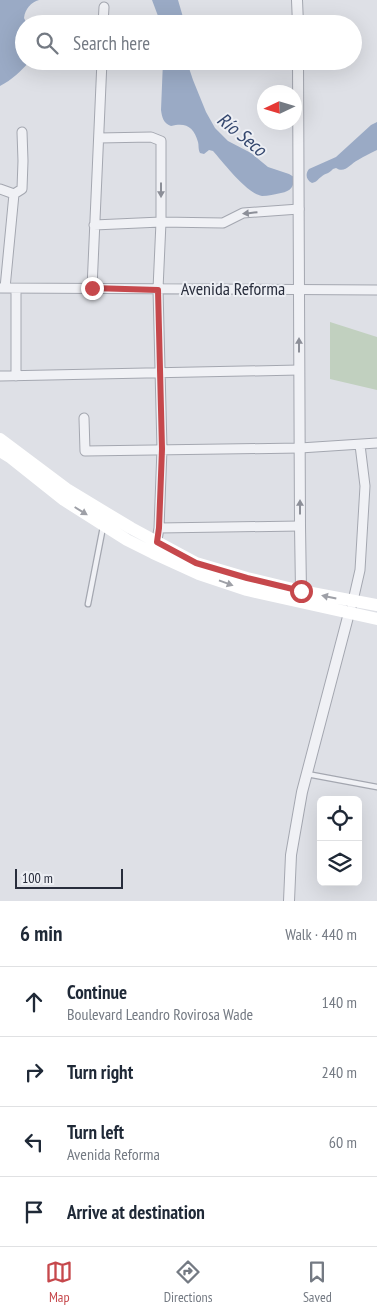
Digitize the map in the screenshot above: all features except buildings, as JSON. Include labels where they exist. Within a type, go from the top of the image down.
[{"type":"main road","points":[[0,439],[103,525],[127,540],[155,548]]},
{"type":"main road","points":[[0,451],[66,495],[131,528],[155,548],[199,574],[246,590],[300,596],[351,607],[377,619]]},
{"type":"main road","points":[[351,607],[377,606]]},
{"type":"street","points":[[297,0],[298,15]]},
{"type":"street","points":[[104,8],[104,15]]},
{"type":"street","points":[[92,288],[102,70]]},
{"type":"street","points":[[298,70],[300,596]]},
{"type":"street","points":[[14,194],[22,189],[24,160],[22,132]]},
{"type":"street","points":[[99,138],[151,137],[161,141],[158,290],[162,449],[159,528],[155,548]]},
{"type":"street","points":[[0,189],[14,194]]},
{"type":"street","points":[[2,288],[14,194]]},
{"type":"street","points":[[94,225],[223,222],[243,213],[299,209]]},
{"type":"street","name":"Avenida Reforma","points":[[2,288],[377,290]]},
{"type":"street","points":[[16,289],[16,376]]},
{"type":"street","points":[[0,376],[299,370]]},
{"type":"street","points":[[84,418],[85,451],[300,448],[377,443]]},
{"type":"street","points":[[289,901],[291,855],[302,792],[360,570],[365,486],[360,445]]},
{"type":"street","points":[[159,528],[300,526]]},
{"type":"lane","points":[[88,604],[103,525]]},
{"type":"lane","points":[[307,774],[377,787]]},
{"type":"green space","points":[[330,322],[377,337],[377,390],[330,379]]},
{"type":"water","points":[[0,0],[39,0],[29,6],[25,15],[15,15],[15,70],[21,70],[0,86]]},
{"type":"water","points":[[152,0],[178,0],[182,15],[158,15]]},
{"type":"water","points":[[163,70],[190,70],[206,112],[215,128],[228,141],[251,153],[268,167],[294,177],[290,190],[262,196],[249,190],[213,151],[209,150],[204,154],[200,153],[198,142],[192,129],[185,125],[171,126],[166,123],[162,117]]},
{"type":"water","points":[[377,122],[377,150],[345,169],[333,169],[314,183],[307,179],[309,169],[336,157],[371,125]]},
{"type":"route","points":[[92,288],[158,290],[162,449],[157,542],[196,563],[301,591]]},
{"type":"water label","name":"Río Seco","points":[[242,134]]}]
